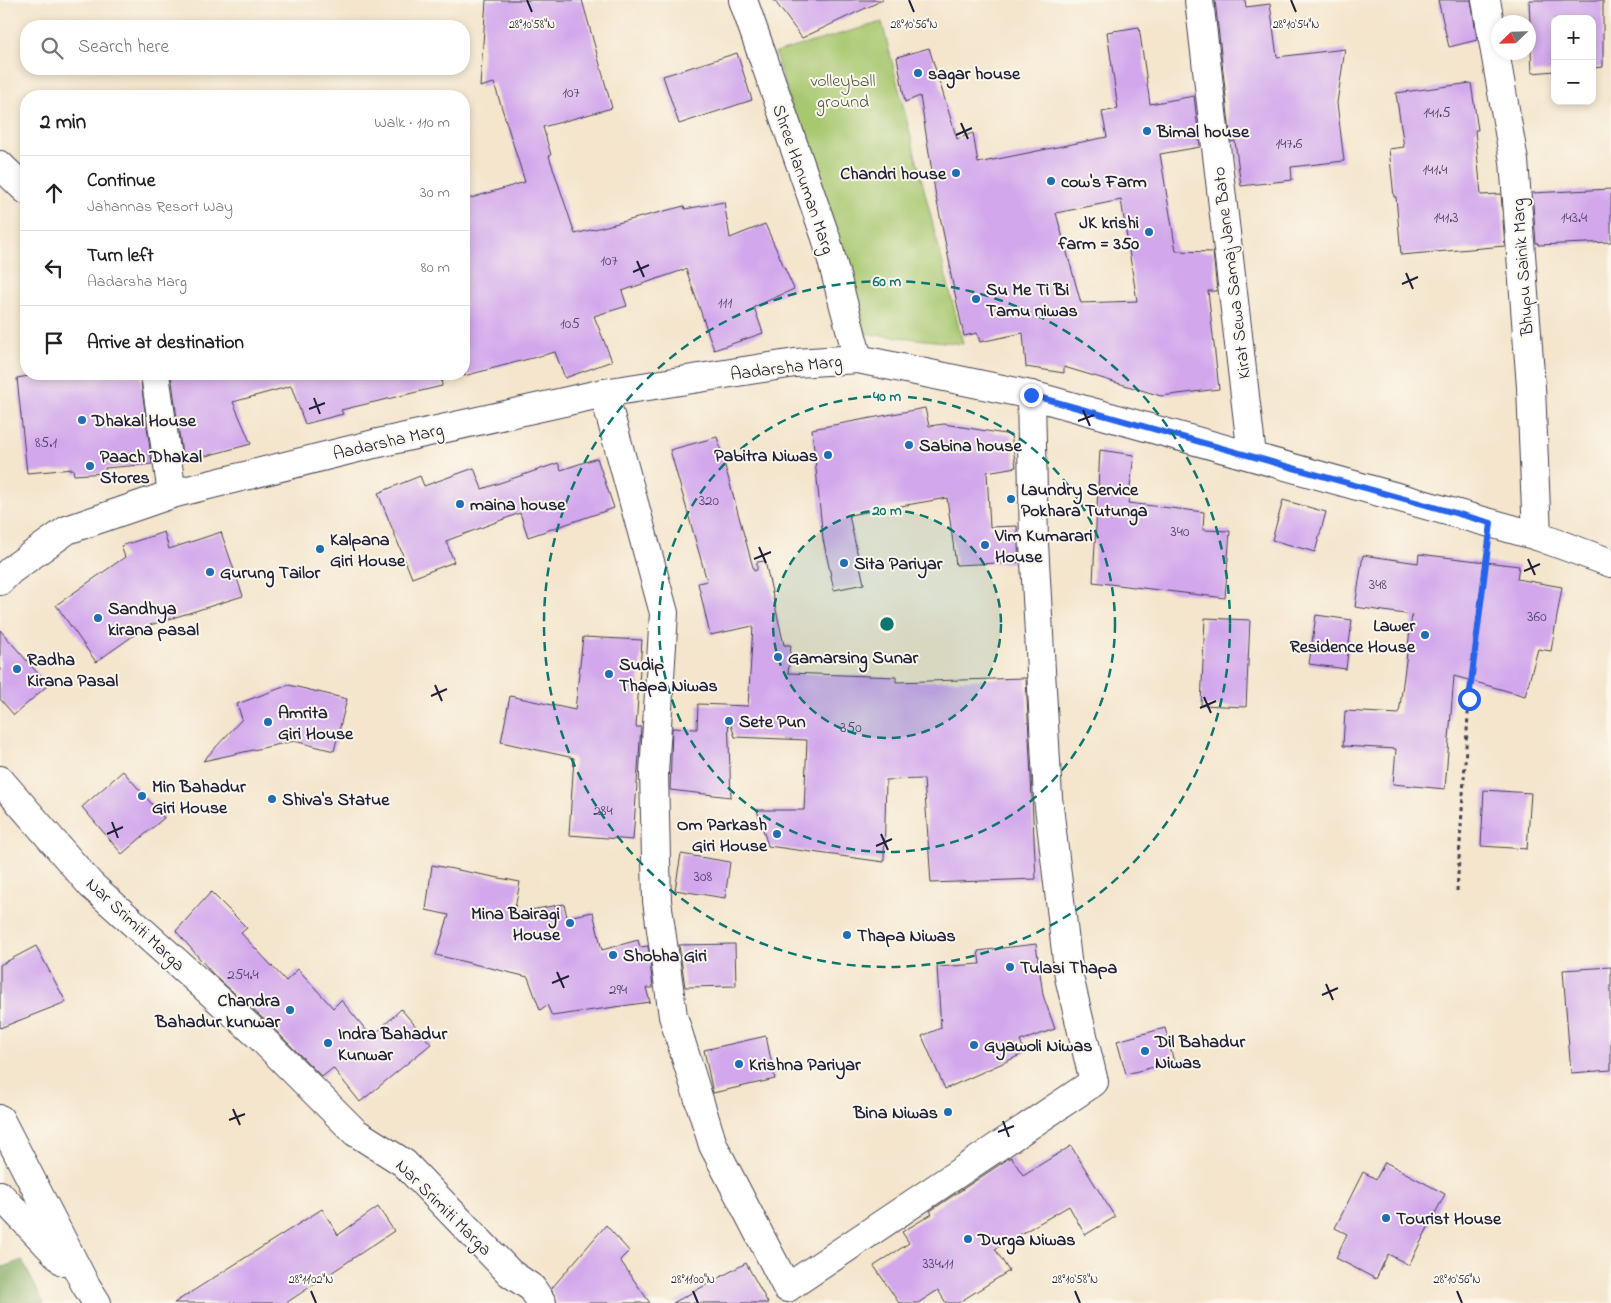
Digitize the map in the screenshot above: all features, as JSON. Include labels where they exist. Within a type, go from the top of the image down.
[{"type":"street","name":"Shree Hanuman Marg","points":[[743,0],[826,238],[858,359]]},
{"type":"street","name":"Kirat Sewa Samaj Jane Bato","points":[[1199,0],[1252,456]]},
{"type":"street","name":"Bhupu Sainik Marg","points":[[1486,0],[1514,161],[1531,387],[1537,536]]},
{"type":"street","points":[[0,165],[20,184]]},
{"type":"street","name":"Aadarsha Marg","points":[[0,581],[11,570],[67,530],[172,494],[374,444],[604,393],[795,363],[858,359],[1031,395],[1537,536],[1611,562]]},
{"type":"street","points":[[156,380],[172,494]]},
{"type":"street","points":[[604,393],[664,613],[654,773],[657,901],[673,1016],[713,1145],[792,1295],[1094,1082],[1069,977],[1048,798],[1034,543],[1031,395]]},
{"type":"street","name":"Nar Srimiti Marga","points":[[0,780],[91,885],[259,1036],[355,1132],[404,1163],[510,1273],[532,1288],[542,1303]]},
{"type":"street","points":[[0,1119],[91,1293]]},
{"type":"street","points":[[0,1195],[91,1293]]},
{"type":"path","points":[[1458,891],[1469,699],[1491,523]]},
{"type":"green space","name":"volleyball ground","points":[[882,22],[963,344],[859,333],[775,53]]},
{"type":"green space","points":[[22,1260],[44,1303],[0,1303],[0,1268]]},
{"type":"building","points":[[486,0],[582,0],[612,108],[543,127],[551,155],[549,156],[575,234],[684,206],[685,209],[724,202],[730,238],[765,224],[794,289],[754,307],[763,333],[714,350],[686,269],[622,291],[627,306],[594,316],[612,361],[565,378],[555,352],[470,374],[470,198],[525,182],[494,83],[480,87]]},
{"type":"building","points":[[774,0],[883,0],[802,38]]},
{"type":"building","points":[[1215,0],[1245,0],[1246,7],[1270,4],[1277,57],[1345,49],[1337,103],[1344,161],[1291,167],[1292,180],[1241,186],[1235,141],[1231,142]]},
{"type":"building","points":[[1438,0],[1471,0],[1477,40],[1449,47]]},
{"type":"building","points":[[1529,0],[1603,0],[1603,67],[1596,68],[1596,15],[1551,15],[1551,71],[1532,73],[1531,60],[1536,60],[1536,15],[1530,15]]},
{"type":"building","points":[[1139,27],[1150,104],[1194,96],[1200,147],[1160,154],[1176,251],[1213,252],[1217,291],[1208,291],[1219,389],[1161,396],[1064,367],[1064,373],[1026,367],[1023,333],[980,342],[977,333],[964,336],[936,197],[920,96],[905,102],[897,57],[929,48],[957,139],[973,133],[978,163],[1107,137],[1102,112],[1118,109],[1107,32]],"holes":[[[1121,200],[1137,301],[1081,303],[1056,213]]]},
{"type":"building","points":[[737,53],[752,100],[679,124],[663,76]]},
{"type":"building","points":[[1471,83],[1478,130],[1475,130],[1481,195],[1501,194],[1505,246],[1401,255],[1396,197],[1394,197],[1389,149],[1404,147],[1396,93]]},
{"type":"building","points":[[1611,189],[1611,242],[1538,245],[1536,243],[1532,193]]},
{"type":"building","points":[[17,378],[20,378],[20,380],[141,380],[152,464],[105,468],[105,473],[74,475],[73,469],[27,473]]},
{"type":"building","points":[[172,380],[442,380],[442,386],[341,410],[343,414],[305,424],[291,386],[233,402],[251,444],[183,462]]},
{"type":"building","points":[[925,408],[929,426],[944,424],[1011,435],[1016,467],[987,472],[990,527],[1017,526],[1019,562],[956,565],[947,498],[849,515],[864,584],[834,590],[823,539],[812,429]]},
{"type":"building","points":[[717,437],[754,571],[757,570],[757,562],[765,561],[784,645],[791,645],[788,673],[896,677],[896,682],[1026,678],[1036,879],[931,883],[924,779],[886,780],[884,862],[768,846],[757,810],[804,810],[807,740],[735,737],[728,716],[731,797],[670,790],[672,728],[697,729],[698,704],[748,706],[753,626],[710,635],[698,583],[707,581],[670,450]]},
{"type":"building","points":[[1100,450],[1134,455],[1128,503],[1204,512],[1203,530],[1230,531],[1225,598],[1093,582]]},
{"type":"building","points":[[597,458],[614,508],[528,537],[520,513],[446,541],[454,562],[412,578],[378,493],[420,476],[424,486],[474,468],[482,489],[558,463],[561,470]]},
{"type":"building","points":[[1283,500],[1326,512],[1315,552],[1272,540]]},
{"type":"building","points":[[164,532],[169,549],[221,532],[243,596],[147,626],[96,662],[56,605],[125,557],[121,546]]},
{"type":"building","points":[[1419,554],[1519,566],[1517,579],[1562,587],[1551,651],[1538,649],[1525,696],[1454,676],[1445,789],[1393,784],[1396,749],[1343,746],[1345,711],[1399,714],[1412,615],[1355,607],[1363,555],[1418,563]]},
{"type":"building","points":[[1316,615],[1352,620],[1346,669],[1309,664]]},
{"type":"building","points":[[1205,618],[1250,620],[1246,707],[1201,705]]},
{"type":"building","name":"Radha Kirana Pasal","points":[[0,630],[48,685],[14,715],[0,699]]},
{"type":"building","points":[[583,637],[642,640],[636,727],[641,727],[633,840],[569,835],[574,758],[501,742],[510,696],[575,710]]},
{"type":"building","points":[[289,685],[347,699],[334,751],[294,741],[203,761],[242,719],[237,704]]},
{"type":"building","points":[[123,771],[164,818],[122,854],[82,807]]},
{"type":"building","points":[[1484,790],[1531,793],[1527,849],[1481,846]]},
{"type":"building","points":[[681,854],[730,862],[725,898],[675,890]]},
{"type":"building","points":[[432,865],[520,882],[514,913],[564,904],[567,917],[593,912],[602,950],[638,940],[640,947],[648,946],[653,988],[646,988],[650,1002],[552,1016],[547,1005],[540,1010],[528,977],[436,955],[449,915],[426,910]]},
{"type":"building","points":[[211,892],[247,928],[241,933],[286,981],[298,969],[333,1008],[341,1000],[372,1037],[401,1009],[431,1044],[360,1102],[333,1068],[322,1077],[269,1024],[213,974],[176,931]]},
{"type":"building","points":[[735,944],[736,986],[685,987],[679,945]]},
{"type":"building","points":[[1036,944],[1043,995],[1055,1029],[1020,1041],[1025,1053],[945,1089],[922,1036],[941,1028],[937,967],[980,964],[978,951]]},
{"type":"building","points":[[36,946],[66,1002],[0,1028],[0,965]]},
{"type":"building","points":[[1611,967],[1611,1070],[1571,1073],[1563,970]]},
{"type":"building","name":"Dil Bahadur Niwas","points":[[1165,1028],[1174,1062],[1126,1074],[1117,1041]]},
{"type":"building","name":"Krishna Pariyar","points":[[766,1036],[775,1079],[713,1093],[704,1050]]},
{"type":"building","points":[[1071,1146],[1115,1217],[1085,1235],[1069,1206],[995,1249],[1009,1271],[958,1303],[946,1303],[938,1290],[918,1303],[899,1303],[874,1266],[909,1243],[902,1232],[932,1214],[930,1211],[1011,1157],[1023,1175]]},
{"type":"building","name":"Tourist House","points":[[1385,1162],[1445,1194],[1409,1265],[1388,1254],[1376,1279],[1336,1258],[1347,1234],[1335,1228],[1363,1172],[1376,1179]]},
{"type":"building","points":[[378,1207],[394,1231],[286,1303],[174,1303],[322,1209],[338,1235]]},
{"type":"building","points":[[606,1225],[629,1251],[620,1260],[650,1303],[557,1303],[551,1289]]},
{"type":"building","points":[[746,1263],[768,1303],[673,1303]]},
{"type":"place","name":"sagar house","points":[[918,73]]},
{"type":"place","name":"Bimal house","points":[[1147,131]]},
{"type":"place","name":"Chandri house","points":[[956,173]]},
{"type":"place","name":"cow's Farm","points":[[1051,181]]},
{"type":"place","name":"JK krishi farm = 350","points":[[1149,232]]},
{"type":"place","name":"Su Me Ti Bi Tamu niwas","points":[[976,299]]},
{"type":"place","name":"Dhakal House","points":[[82,420]]},
{"type":"place","name":"Sabina house","points":[[909,445]]},
{"type":"place","name":"Pabitra Niwas","points":[[828,455]]},
{"type":"place","name":"Paach Dhakal Stores","points":[[90,466]]},
{"type":"place","name":"Laundry Service Pokhara Tutunga","points":[[1011,499]]},
{"type":"place","name":"maina house","points":[[460,504]]},
{"type":"place","name":"Vim Kumarari House","points":[[985,545]]},
{"type":"place","name":"Kalpana Giri House","points":[[320,549]]},
{"type":"place","name":"Sita Pariyar","points":[[844,563]]},
{"type":"place","name":"Gurung Tailor","points":[[210,572]]},
{"type":"place","name":"Sandhya kirana pasal","points":[[98,618]]},
{"type":"place","name":"Lawer Residence House","points":[[1425,635]]},
{"type":"place","name":"Gamarsing Sunar","points":[[778,657]]},
{"type":"place","name":"Radha Kirana Pasal","points":[[17,669]]},
{"type":"place","name":"Sudip Thapa Niwas","points":[[609,674]]},
{"type":"place","name":"Sete Pun","points":[[729,721]]},
{"type":"place","name":"Amrita Giri House","points":[[268,722]]},
{"type":"place","name":"Min Bahadur Giri House","points":[[142,796]]},
{"type":"place","name":"Shiva's Statue","points":[[272,799]]},
{"type":"place","name":"Om Parkash Giri House","points":[[777,834]]},
{"type":"place","name":"Mina Bairagi House","points":[[570,923]]},
{"type":"place","name":"Thapa Niwas","points":[[847,935]]},
{"type":"place","name":"Shobha Giri","points":[[613,955]]},
{"type":"place","name":"Tulasi Thapa","points":[[1010,967]]},
{"type":"place","name":"Chandra Bahadur kunwar","points":[[290,1010]]},
{"type":"place","name":"Indra Bahadur Kunwar","points":[[328,1043]]},
{"type":"place","name":"Gyawoli Niwas","points":[[974,1045]]},
{"type":"place","name":"Dil Bahadur Niwas","points":[[1145,1051]]},
{"type":"place","name":"Krishna Pariyar","points":[[739,1064]]},
{"type":"place","name":"Bina Niwas","points":[[948,1112]]},
{"type":"place","name":"Tourist House","points":[[1386,1218]]},
{"type":"place","name":"Durga Niwas","points":[[968,1239]]},
{"type":"route","points":[[1031,395],[1491,523],[1469,699]]}]
